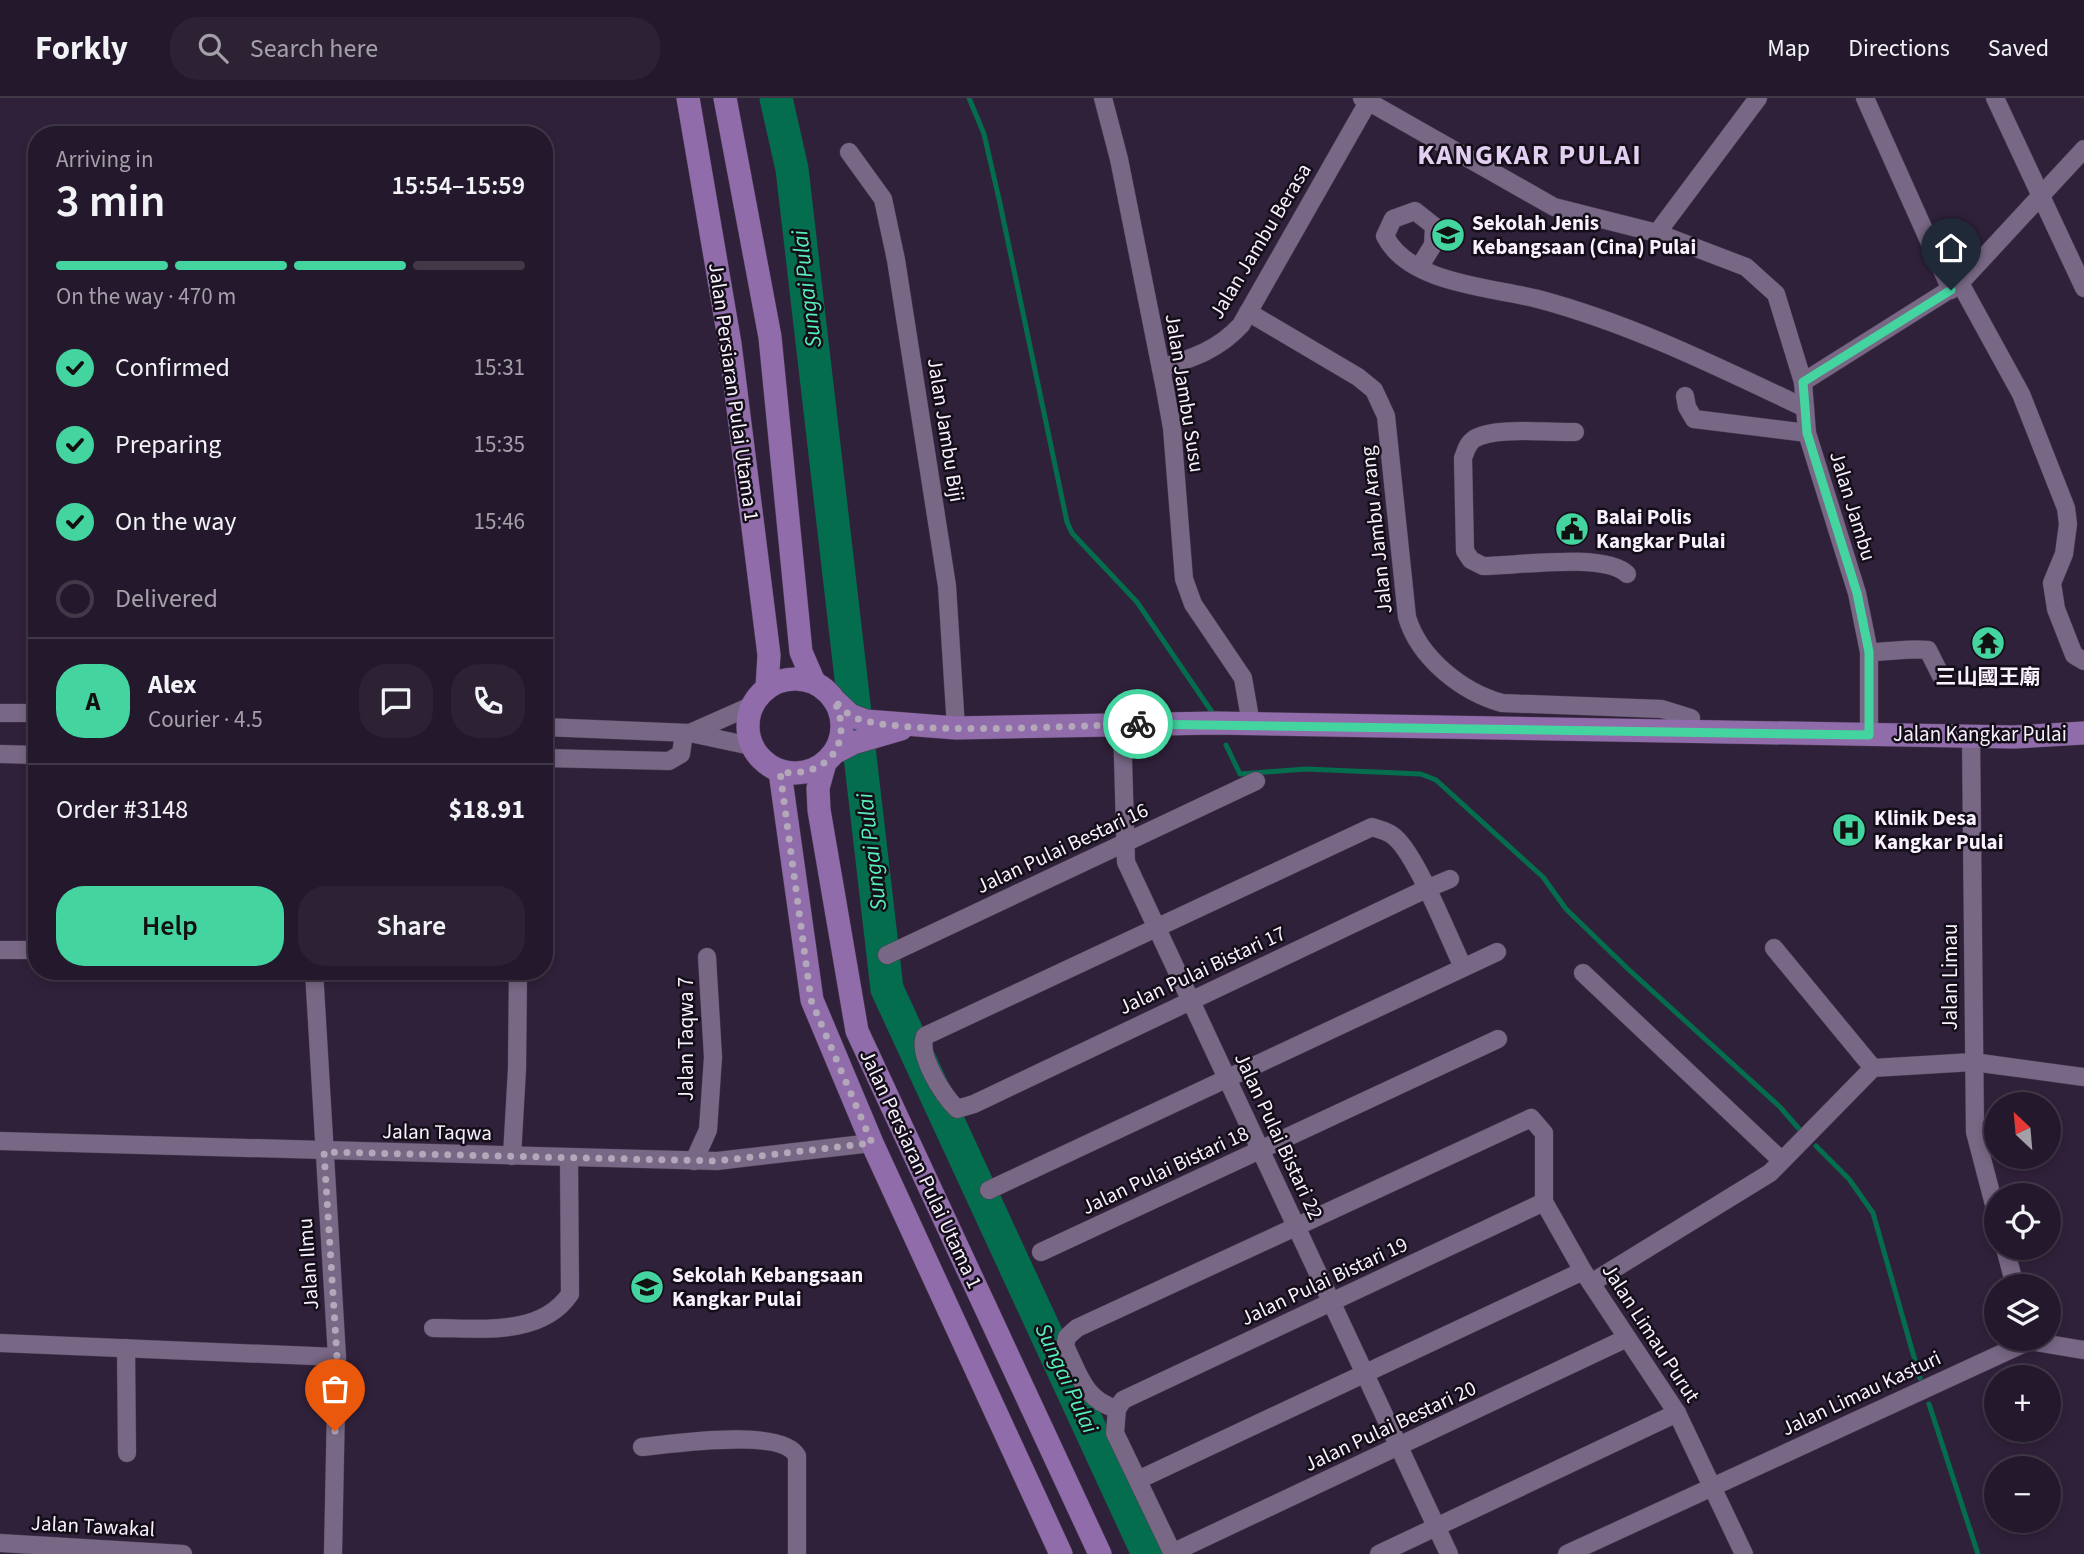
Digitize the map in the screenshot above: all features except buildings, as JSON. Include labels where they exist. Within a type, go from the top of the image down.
[{"type":"main road","name":"Jalan Persiaran Pulai Utama 1","points":[[688,98],[730,344],[769,655],[767,688]]},
{"type":"main road","name":"Jalan Persiaran Pulai Utama 1","points":[[725,98],[770,337],[801,652],[814,682]]},
{"type":"main road","points":[[789,679],[814,682],[847,733],[811,771],[796,774],[780,772],[758,757],[751,746],[747,728],[751,706],[767,688],[789,679]]},
{"type":"main road","name":"Jalan Kangkar Pulai","points":[[847,733],[911,726],[956,728],[1122,724],[2014,737],[2084,733]]},
{"type":"main road","name":"Jalan Persiaran Pulai Utama 1","points":[[847,733],[818,788],[819,810],[857,1031],[1100,1554]]},
{"type":"main road","name":"Jalan Persiaran Pulai Utama 1","points":[[780,772],[811,1000],[872,1143],[1061,1554]]},
{"type":"street","name":"Jalan Jambu Susu","points":[[1103,98],[1119,159],[1172,428],[1184,579],[1193,604],[1243,678],[1251,724]]},
{"type":"street","points":[[1865,98],[1955,286],[2021,394],[2066,508],[2068,524],[2064,554],[2052,583],[2056,610],[2074,655],[2084,661]]},
{"type":"street","points":[[1995,98],[2084,288]]},
{"type":"street","name":"Jalan Jambu Berasa","points":[[1161,368],[1203,354],[1226,341],[1248,312],[1365,100]]},
{"type":"street","points":[[1365,100],[1554,207],[1657,233],[1754,100]]},
{"type":"street","points":[[1803,382],[1955,286],[2084,149]]},
{"type":"street","name":"Jalan Jambu Biji","points":[[849,152],[884,199],[896,260],[947,586],[956,728]]},
{"type":"street","name":"Jalan Jambu","points":[[1657,233],[1746,267],[1776,294],[1803,382],[1807,433],[1857,593],[1869,652],[1869,735]]},
{"type":"street","points":[[1420,267],[1458,285],[1537,299],[1645,332],[1805,408]]},
{"type":"street","name":"Jalan Jambu Arang","points":[[1248,312],[1358,377],[1374,390],[1386,416],[1407,617],[1412,633],[1423,650],[1450,676],[1480,697],[1502,703],[1662,709],[1691,718]]},
{"type":"street","points":[[1685,396],[1687,407],[1694,419],[1807,433]]},
{"type":"street","points":[[1575,432],[1492,433],[1476,438],[1468,444],[1463,458],[1465,551],[1471,560],[1483,566],[1592,561],[1614,565],[1627,574]]},
{"type":"street","points":[[1869,652],[1895,652],[1910,648],[1928,650],[1941,676]]},
{"type":"street","points":[[687,733],[751,706]]},
{"type":"street","points":[[0,713],[28,713]]},
{"type":"street","name":"Jalan Pulai Bistari 22","points":[[1122,724],[1126,862],[1193,999],[1226,1078],[1449,1554]]},
{"type":"street","points":[[553,727],[687,733],[751,746]]},
{"type":"street","points":[[553,758],[669,761],[681,754],[687,733]]},
{"type":"street","name":"Jalan Limau","points":[[1971,736],[1975,1132],[1988,1183]]},
{"type":"street","points":[[0,754],[28,755]]},
{"type":"street","name":"Jalan Pulai Bestari 16","points":[[887,955],[1256,781]]},
{"type":"street","points":[[1156,927],[1372,827],[1393,835],[1426,889],[1462,967]]},
{"type":"street","name":"Jalan Pulai Bistari 17","points":[[1156,927],[925,1035],[923,1050],[949,1101],[957,1109],[974,1104],[1450,879]]},
{"type":"street","points":[[1774,948],[1873,1068]]},
{"type":"street","points":[[0,950],[28,950]]},
{"type":"street","points":[[989,1190],[1497,952]]},
{"type":"street","name":"Jalan Taqwa 7","points":[[694,1161],[708,1130],[713,1057],[707,957]]},
{"type":"street","points":[[1583,973],[1781,1160]]},
{"type":"street","name":"Jalan Ilmu","points":[[314,980],[337,1357],[333,1554]]},
{"type":"street","points":[[512,1156],[518,980]]},
{"type":"street","name":"Jalan Pulai Bistari 18","points":[[1041,1252],[1498,1040]]},
{"type":"street","points":[[1138,1480],[1365,1375],[1587,1277],[1770,1173],[1873,1068],[1973,1062],[2084,1077]]},
{"type":"street","name":"Jalan Limau Purut","points":[[1296,1226],[1531,1118],[1544,1132],[1544,1202],[1587,1277],[1677,1413],[1744,1554]]},
{"type":"street","name":"Jalan Taqwa","points":[[0,1141],[694,1161],[717,1161],[872,1143]]},
{"type":"street","points":[[433,1328],[522,1325],[549,1317],[562,1306],[570,1294],[569,1157]]},
{"type":"street","name":"Jalan Pulai Bistari 19","points":[[1120,1404],[1544,1202]]},
{"type":"street","points":[[1173,1553],[1115,1433],[1120,1404],[1098,1404],[1089,1394],[1065,1346],[1067,1337],[1077,1328],[1296,1226]]},
{"type":"street","name":"Jalan Pulai Bestari 20","points":[[1173,1553],[1627,1338]]},
{"type":"street","points":[[0,1343],[337,1357]]},
{"type":"street","points":[[2061,1346],[2084,1350]]},
{"type":"street","points":[[126,1348],[127,1453]]},
{"type":"street","name":"Jalan Limau Kasturi","points":[[1567,1554],[2005,1351]]},
{"type":"street","points":[[1378,1554],[1677,1413]]},
{"type":"street","points":[[642,1447],[741,1440],[785,1443],[792,1447],[797,1456],[797,1554]]},
{"type":"street","name":"Jalan Tawakal","points":[[0,1543],[183,1554]]},
{"type":"waterway","name":"Sungai Pulai","points":[[776,98],[792,169],[887,989],[1148,1554]]},
{"type":"waterway","points":[[969,98],[984,134],[1067,522],[1072,533],[1137,602],[1214,715]]},
{"type":"waterway","points":[[1226,745],[1240,774],[1306,769],[1421,774],[1436,780],[1543,877],[1566,909],[1780,1107],[1800,1130]]},
{"type":"waterway","points":[[1816,1146],[1849,1179],[1873,1213],[1920,1378]]},
{"type":"waterway","points":[[1929,1404],[1978,1554]]},
{"type":"way so far","points":[[335,1431],[337,1357],[324,1152],[717,1161],[872,1143],[811,1000],[780,772],[796,774],[811,771],[825,763],[834,753],[842,726],[840,712],[834,700],[850,715],[866,721],[911,726],[956,728],[1138,724]]},
{"type":"place","name":"Sekolah Jenis Kebangsaan (Cina) Pulai","points":[[1448,235]]},
{"type":"place","name":"Balai Polis Kangkar Pulai","points":[[1572,529]]},
{"type":"place","name":"三山國王廟","points":[[1988,643]]},
{"type":"place","name":"Klinik Desa Kangkar Pulai","points":[[1849,830]]},
{"type":"place","name":"Sekolah Kebangsaan Kangkar Pulai","points":[[647,1287]]},
{"type":"district","name":"KANGKAR PULAI","points":[[1530,154]]},
{"type":"route","points":[[1138,724],[1216,723],[1869,735],[1869,652],[1857,593],[1807,433],[1803,382],[1951,290]]}]
